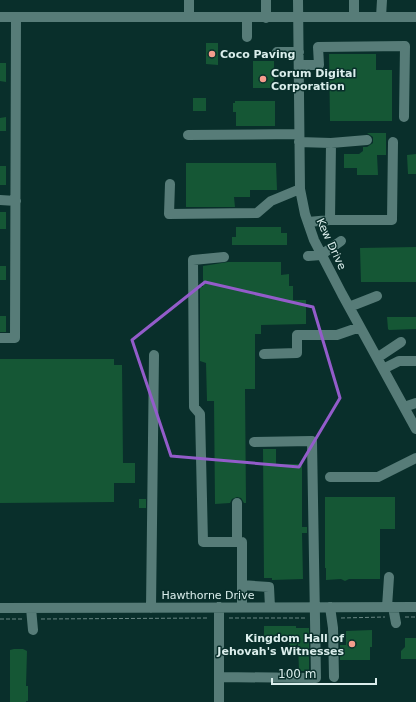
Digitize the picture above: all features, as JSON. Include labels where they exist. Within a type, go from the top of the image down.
[{"type":"street","points":[[189,0],[189,18]]},
{"type":"street","points":[[266,0],[266,18]]},
{"type":"street","name":"Kew Drive","points":[[298,0],[300,189],[308,222],[321,255],[416,429]]},
{"type":"street","points":[[354,0],[354,17]]},
{"type":"street","points":[[381,17],[382,0]]},
{"type":"street","points":[[0,17],[416,17]]},
{"type":"street","points":[[0,338],[15,338],[16,17]]},
{"type":"street","points":[[247,18],[247,38]]},
{"type":"street","points":[[299,65],[319,65],[318,47],[405,46],[404,117]]},
{"type":"street","points":[[277,52],[299,52]]},
{"type":"street","points":[[188,135],[299,138],[330,143],[367,140]]},
{"type":"street","points":[[308,222],[330,220],[392,220],[393,142]]},
{"type":"street","points":[[330,143],[330,220]]},
{"type":"street","points":[[170,184],[170,214],[257,213],[271,201],[300,189]]},
{"type":"street","points":[[0,200],[16,201]]},
{"type":"street","points":[[308,256],[321,255],[341,241]]},
{"type":"street","points":[[224,257],[193,260],[194,407],[200,414],[203,542],[242,542],[242,607]]},
{"type":"street","points":[[349,307],[377,296]]},
{"type":"street","points":[[264,354],[297,353],[297,335],[337,335],[360,328]]},
{"type":"street","points":[[377,358],[401,342]]},
{"type":"street","points":[[151,608],[154,355]]},
{"type":"street","points":[[383,369],[399,361],[416,361]]},
{"type":"street","points":[[404,407],[416,403]]},
{"type":"street","points":[[219,677],[316,678],[312,441],[254,442]]},
{"type":"street","points":[[330,477],[378,477],[416,458]]},
{"type":"street","points":[[237,503],[237,542]]},
{"type":"street","points":[[389,577],[390,607],[396,623]]},
{"type":"street","points":[[242,585],[269,587],[270,607]]},
{"type":"street","points":[[219,607],[219,702]]},
{"type":"street","points":[[330,607],[333,628],[334,677]]},
{"type":"street","name":"Hawthorne Drive","points":[[0,608],[416,607]]},
{"type":"street","points":[[32,608],[33,630]]},
{"type":"path","points":[[0,619],[210,618]]},
{"type":"highlighted area","points":[[205,282],[313,307],[340,398],[299,467],[171,456],[132,340]]},
{"type":"building","name":"Coco Paving","points":[[206,43],[218,43],[218,65],[206,64]]},
{"type":"building","points":[[329,54],[376,54],[376,70],[392,70],[392,121],[330,121]]},
{"type":"building","name":"Corum Digital Corporation","points":[[253,61],[274,61],[274,88],[253,88]]},
{"type":"building","points":[[0,63],[6,63],[6,82],[0,81]]},
{"type":"building","points":[[193,98],[206,98],[206,111],[193,111]]},
{"type":"building","points":[[235,101],[275,101],[275,126],[236,126],[236,112],[233,112],[233,103],[235,103]]},
{"type":"building","points":[[6,117],[6,131],[0,131],[0,118]]},
{"type":"building","points":[[367,133],[386,133],[386,155],[377,155],[378,175],[357,175],[357,168],[344,168],[344,154],[359,154],[363,151],[363,147],[367,147],[373,143],[373,137]]},
{"type":"building","points":[[416,154],[416,174],[408,174],[407,155]]},
{"type":"building","points":[[186,163],[276,163],[277,190],[250,190],[250,197],[234,197],[235,207],[186,207]]},
{"type":"building","points":[[0,166],[6,166],[6,185],[0,185]]},
{"type":"building","points":[[0,212],[6,212],[6,229],[0,229]]},
{"type":"building","points":[[236,227],[281,227],[281,233],[287,233],[287,245],[232,245],[232,237],[236,237]]},
{"type":"building","points":[[416,247],[416,282],[361,282],[360,248]]},
{"type":"building","points":[[228,262],[281,262],[281,275],[289,274],[289,286],[293,286],[293,300],[306,300],[306,324],[261,325],[261,334],[255,334],[255,389],[245,389],[246,503],[244,503],[241,498],[237,497],[232,499],[230,503],[215,504],[214,401],[207,401],[206,363],[200,361],[200,287],[203,287],[203,266]]},
{"type":"building","points":[[0,266],[6,266],[6,280],[0,280]]},
{"type":"building","points":[[0,316],[6,316],[6,332],[0,332]]},
{"type":"building","points":[[387,317],[416,317],[416,329],[389,330]]},
{"type":"building","points":[[0,359],[114,359],[114,365],[122,365],[123,463],[135,463],[135,483],[114,483],[114,502],[0,503]]},
{"type":"building","points":[[263,449],[276,449],[276,464],[302,464],[302,527],[307,527],[307,533],[302,533],[303,579],[272,580],[272,578],[264,578]]},
{"type":"building","points":[[325,497],[395,497],[395,529],[380,529],[380,579],[349,579],[345,581],[341,579],[326,580]]},
{"type":"building","points":[[139,499],[146,499],[146,508],[139,508]]},
{"type":"building","points":[[264,626],[296,626],[296,628],[309,628],[309,671],[299,671],[298,643],[293,649],[289,644],[294,638],[264,639]]},
{"type":"building","name":"Kingdom Hall of Jehovah's Witnesses","points":[[372,630],[370,660],[340,660],[340,645],[346,645],[346,631]]},
{"type":"building","points":[[405,638],[416,638],[416,659],[401,659],[401,651],[405,647]]},
{"type":"building","points":[[23,649],[27,651],[26,686],[28,686],[28,701],[26,702],[10,702],[10,650]]},
{"type":"place","name":"Coco Paving","points":[[212,54]]},
{"type":"place","name":"Corum Digital Corporation","points":[[263,79]]},
{"type":"place","name":"Kingdom Hall of Jehovah's Witnesses","points":[[352,644]]}]
